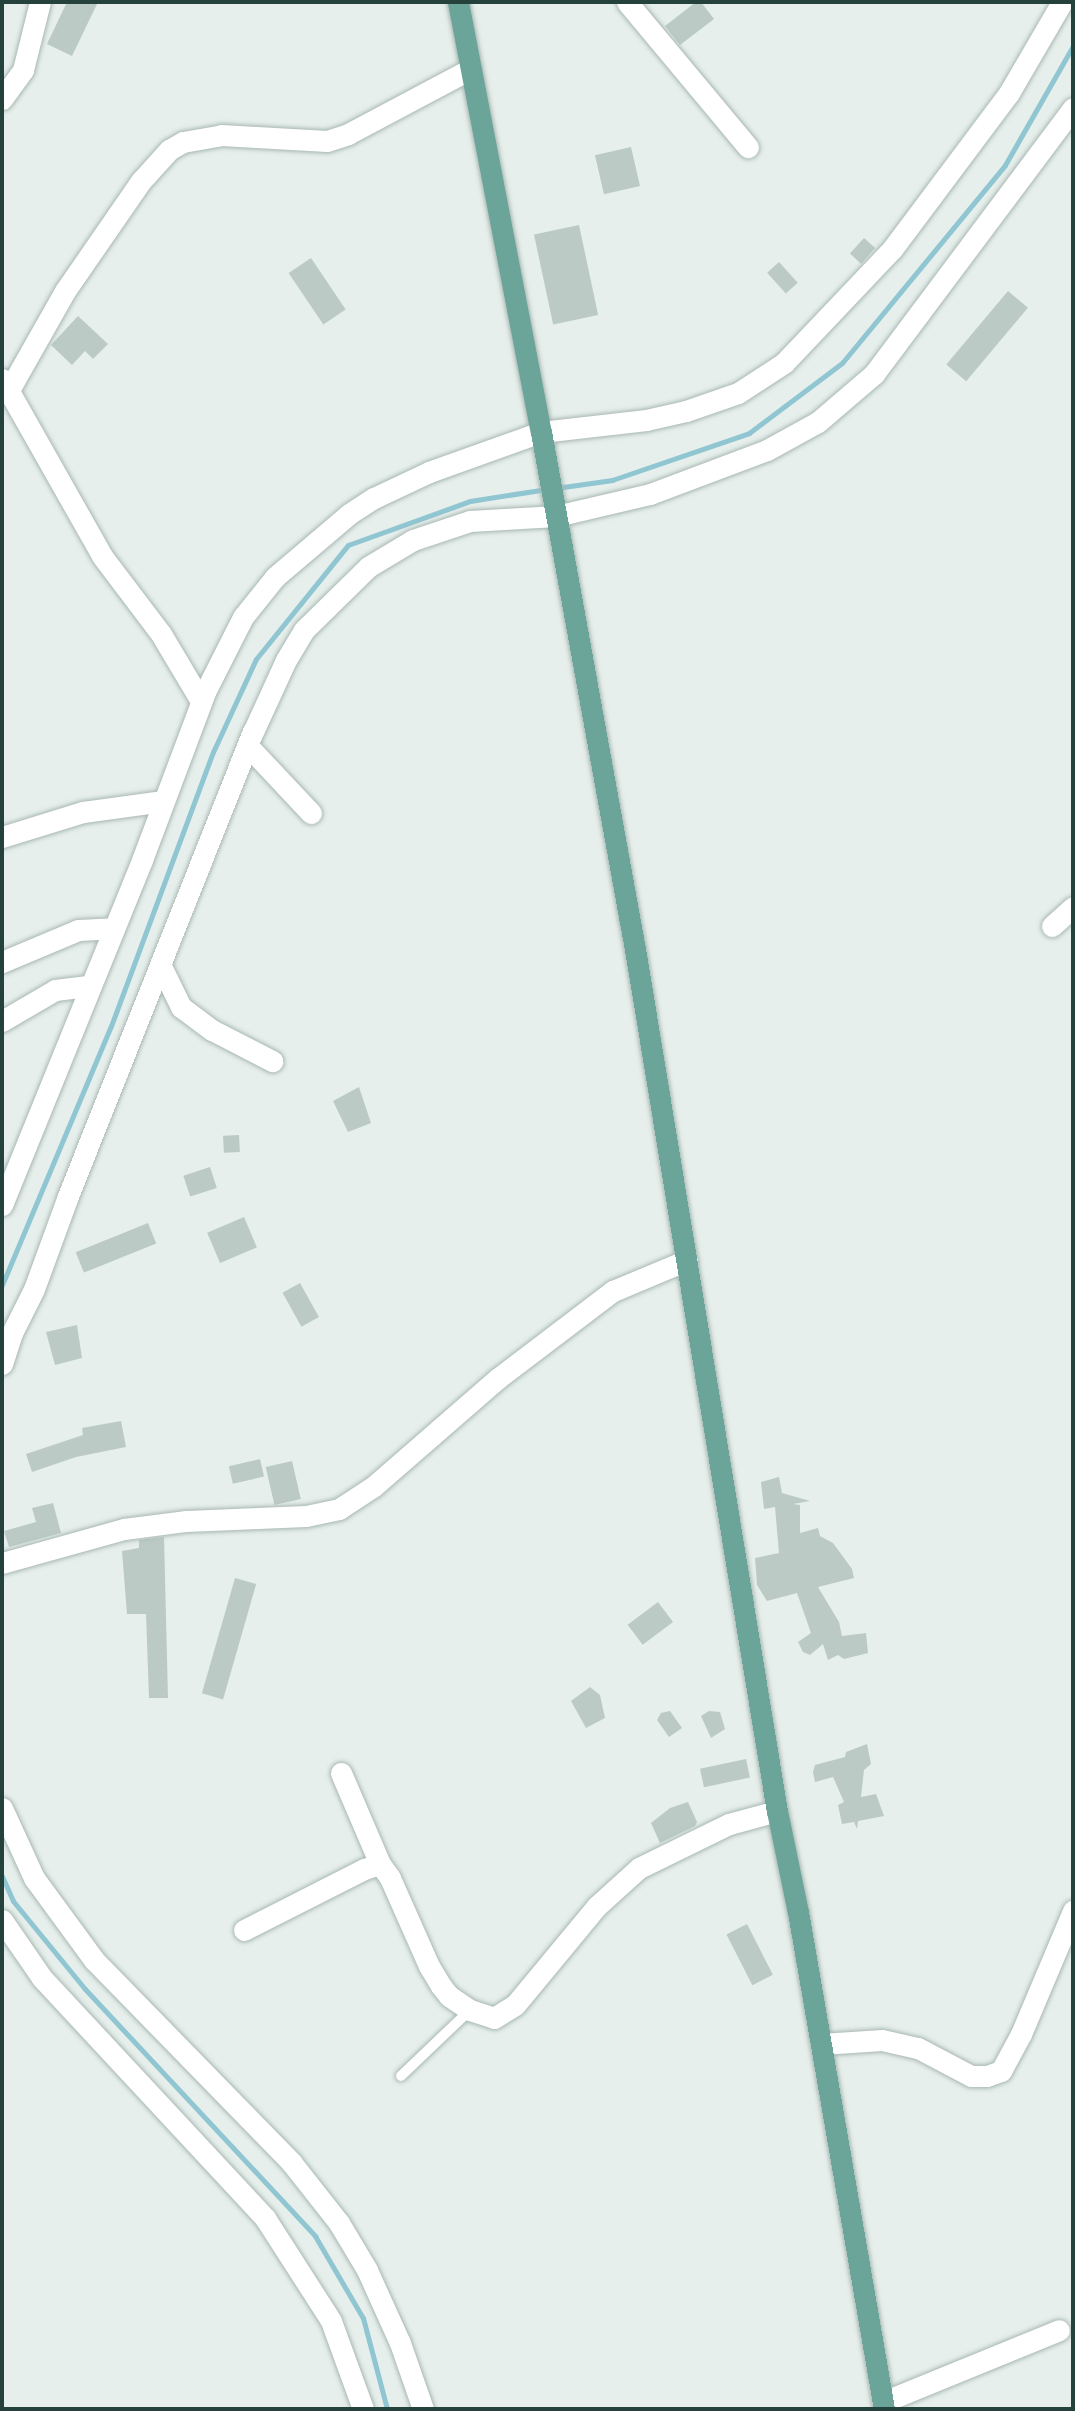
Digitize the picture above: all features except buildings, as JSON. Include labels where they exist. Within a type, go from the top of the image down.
[{"type":"main road","points":[[458,2],[541,432],[636,955],[777,1811],[798,1912],[883,2406]]},
{"type":"street","points":[[2,99],[23,70],[40,2]]},
{"type":"street","points":[[627,2],[748,148]]},
{"type":"street","points":[[4,1195],[90,986],[201,701],[243,618],[275,577],[334,526],[374,498],[429,472],[541,432],[646,420],[686,411],[738,393],[784,363],[892,248],[1009,93],[1062,2]]},
{"type":"street","points":[[201,701],[167,642],[103,556],[5,384],[141,181],[169,150],[183,142],[221,135],[327,141],[348,134],[470,69]]},
{"type":"street","points":[[2,1364],[248,746],[286,660],[304,630],[368,567],[413,540],[452,526],[500,518],[556,516],[650,494],[783,442],[827,415],[874,374],[1073,108]]},
{"type":"street","points":[[248,746],[311,813]]},
{"type":"street","points":[[2,837],[83,812],[163,801]]},
{"type":"street","points":[[1052,926],[1073,907]]},
{"type":"street","points":[[2,962],[78,930],[113,928]]},
{"type":"street","points":[[161,967],[181,1007],[212,1030],[272,1061]]},
{"type":"street","points":[[2,1021],[55,990],[90,986]]},
{"type":"street","points":[[2,1563],[124,1530],[186,1521],[306,1516],[340,1509],[374,1486],[497,1379],[613,1291],[687,1260]]},
{"type":"street","points":[[341,1773],[380,1864],[390,1878],[435,1977],[449,1996],[470,2010],[495,2018],[505,2014],[597,1906],[639,1868],[729,1824],[777,1811]]},
{"type":"street","points":[[2,1808],[34,1878],[94,1960],[291,2162],[339,2223],[367,2270],[400,2343],[423,2409]]},
{"type":"street","points":[[244,1930],[364,1868],[380,1864]]},
{"type":"street","points":[[821,2044],[882,2040],[904,2044],[971,2076],[987,2076],[1000,2070],[1010,2058],[1067,1945],[1073,1911]]},
{"type":"street","points":[[2,1920],[42,1978],[273,2229],[331,2321],[363,2409]]},
{"type":"street","points":[[883,2406],[1059,2330]]},
{"type":"lane","points":[[401,2076],[470,2010]]},
{"type":"waterway","points":[[556,488],[612,480],[749,433],[842,363],[1005,165],[1073,46]]},
{"type":"waterway","points":[[2,1285],[111,1026],[213,752],[256,659],[348,545],[470,501],[547,489]]},
{"type":"waterway","points":[[2,1876],[13,1901],[85,1989],[315,2236],[363,2318],[387,2409]]}]
